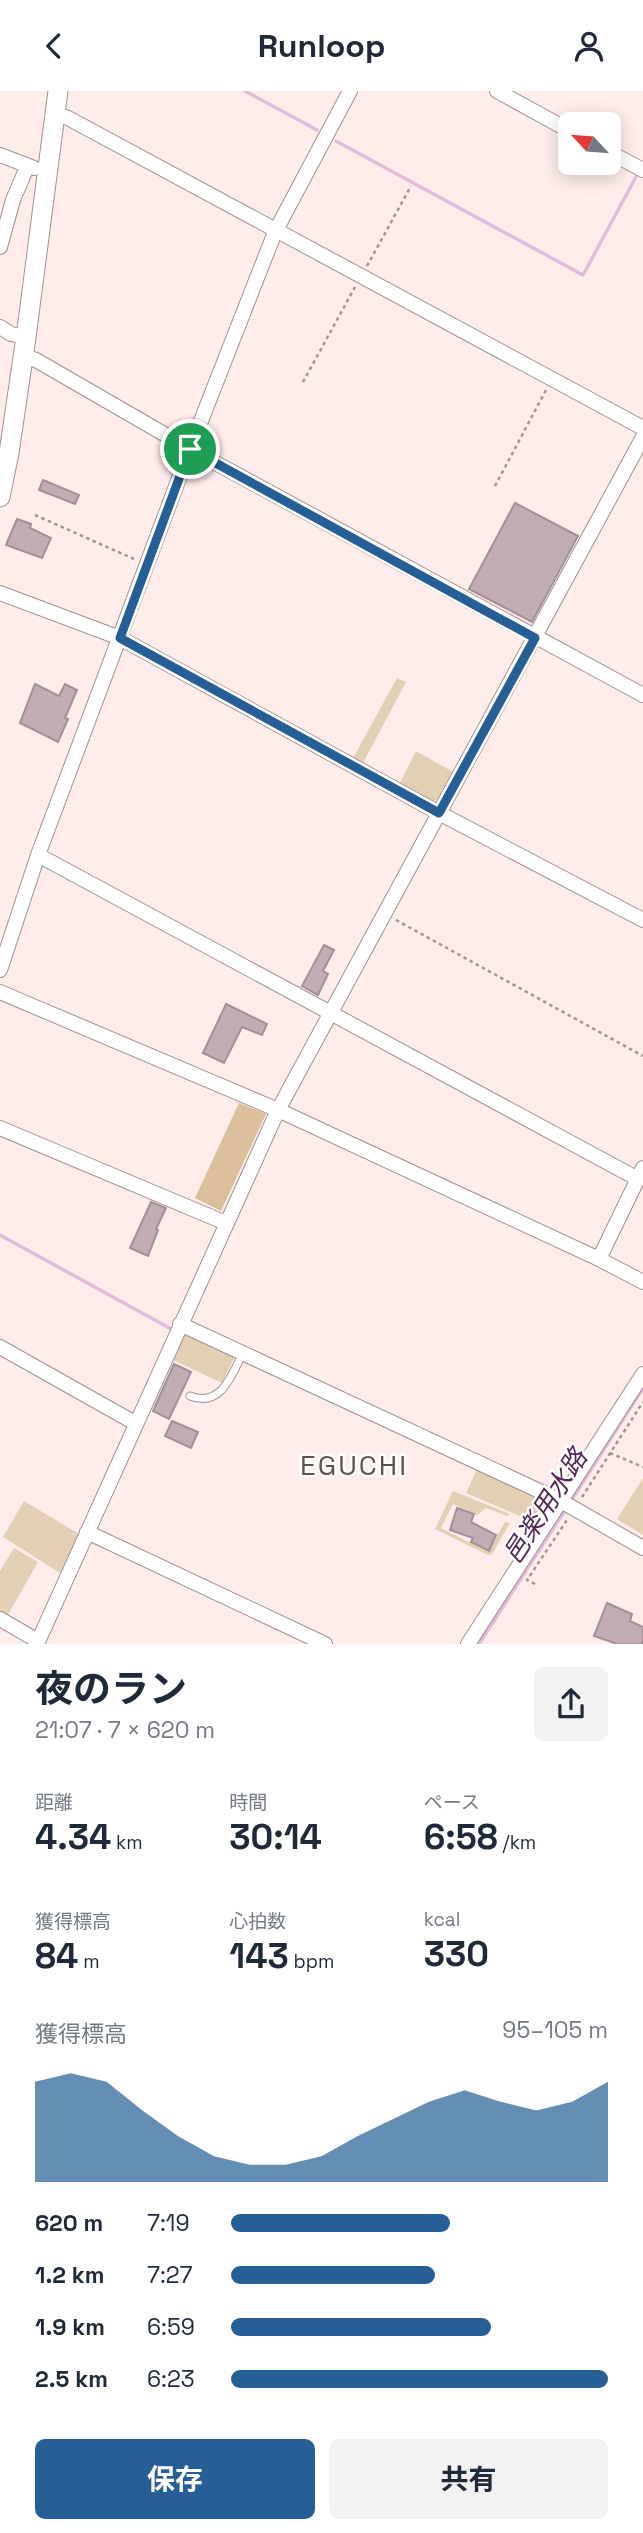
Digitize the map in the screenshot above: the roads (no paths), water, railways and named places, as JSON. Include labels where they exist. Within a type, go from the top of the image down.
[{"type":"main road","points":[[0,497],[25,346],[58,91]]},
{"type":"street","points":[[0,970],[38,855],[190,449],[275,232],[350,91]]},
{"type":"street","points":[[496,91],[558,125]]},
{"type":"street","points":[[55,114],[68,118],[360,278],[643,428]]},
{"type":"street","points":[[0,155],[27,167],[48,170]]},
{"type":"street","points":[[621,158],[643,170]]},
{"type":"street","points":[[0,247],[13,200],[27,167]]},
{"type":"street","points":[[0,327],[25,346],[36,360],[190,449],[643,695]]},
{"type":"street","points":[[0,1619],[38,1642],[278,1110],[643,437]]},
{"type":"street","points":[[0,593],[120,638],[439,813],[643,920]]},
{"type":"street","points":[[38,855],[329,1012],[640,1173],[599,1259]]},
{"type":"street","points":[[0,992],[278,1110],[643,1282]]},
{"type":"street","points":[[0,1128],[226,1223]]},
{"type":"street","points":[[180,1324],[568,1504],[643,1548]]},
{"type":"street","points":[[0,1347],[135,1423]]},
{"type":"street","points":[[468,1644],[568,1504],[643,1374]]},
{"type":"street","points":[[87,1532],[325,1644]]},
{"type":"lane","points":[[190,1396],[206,1400],[213,1398],[228,1382],[243,1353]]},
{"type":"waterway","points":[[245,91],[317,130]]},
{"type":"waterway","points":[[336,141],[583,275],[637,175]]},
{"type":"waterway","points":[[0,1235],[173,1330]]},
{"type":"waterway","name":"邑楽用水路","points":[[571,1501],[643,1388]]},
{"type":"waterway","name":"邑楽用水路","points":[[479,1644],[567,1507]]},
{"type":"district","name":"EGUCHI","points":[[354,1465]]}]
